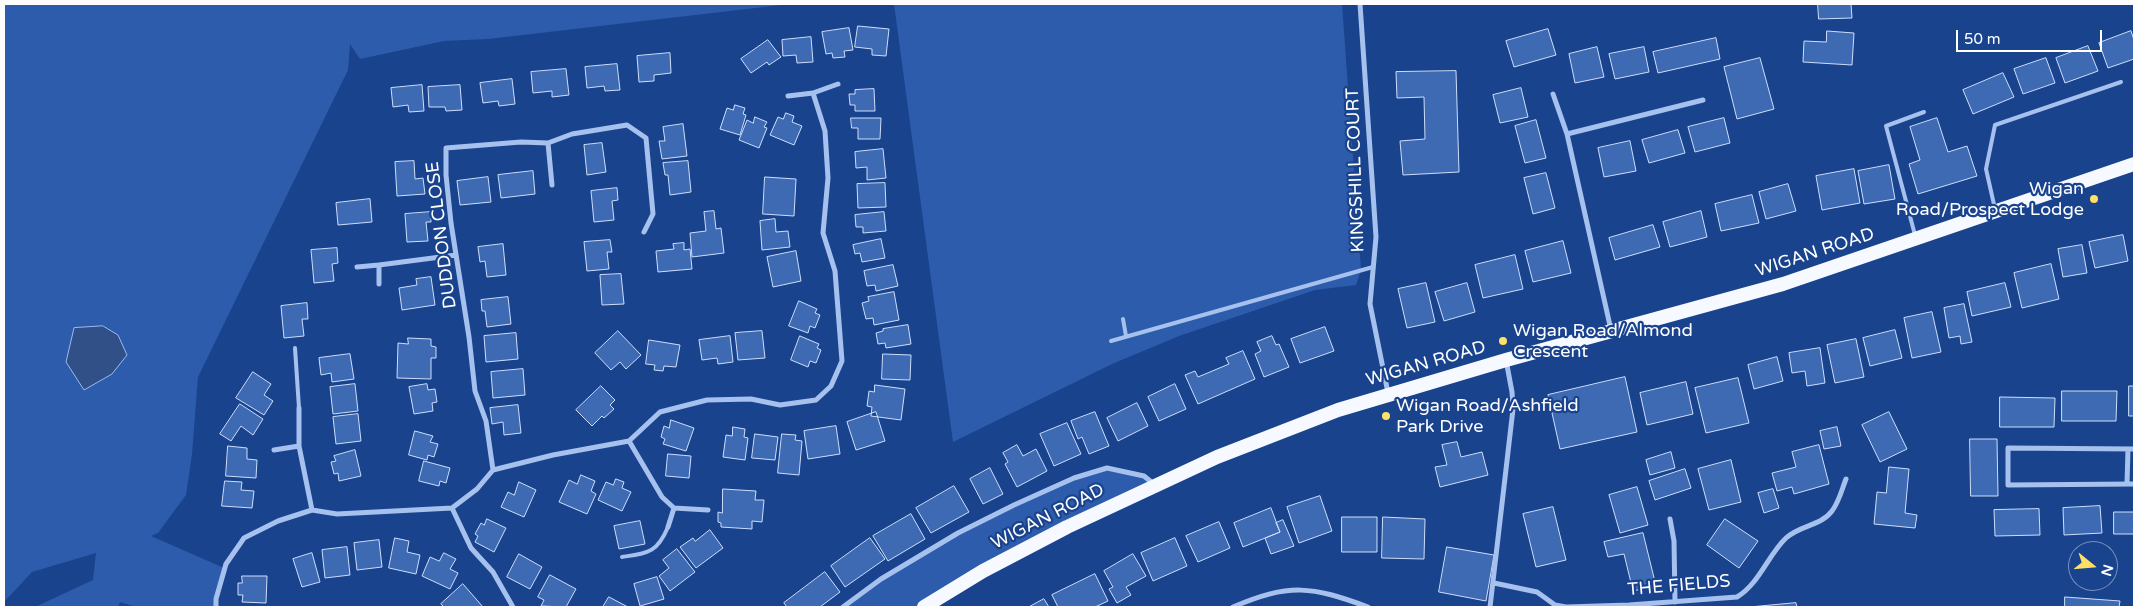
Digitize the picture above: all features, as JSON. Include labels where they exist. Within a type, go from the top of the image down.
[{"type":"highway","name":"WIGAN ROAD","points":[[924,607],[992,566],[1067,527],[1156,485],[1278,432],[1388,394],[1783,284],[1917,240],[2134,164]]},
{"type":"street","name":"KINGSHILL COURT","points":[[1360,4],[1376,237],[1370,304],[1388,394]]},
{"type":"street","points":[[788,96],[813,93],[838,84]]},
{"type":"street","points":[[216,607],[216,599],[226,564],[244,538],[278,521],[312,510],[346,514],[452,508],[477,489],[493,470],[553,455],[629,441],[660,412],[707,400],[751,399],[780,404],[816,400],[831,386],[842,361],[835,271],[823,233],[828,178],[825,131],[813,93]]},
{"type":"street","points":[[1553,94],[1567,134],[1611,331]]},
{"type":"street","points":[[1567,134],[1703,100]]},
{"type":"street","name":"DUDDON CLOSE","points":[[493,470],[486,421],[475,391],[447,185],[446,148],[521,142],[548,142],[572,134],[627,125],[646,138],[653,214],[644,232]]},
{"type":"street","points":[[548,142],[552,185]]},
{"type":"street","points":[[358,266],[456,255]]},
{"type":"street","points":[[379,265],[379,284]]},
{"type":"street","points":[[1490,607],[1513,409],[1506,360]]},
{"type":"street","points":[[299,408],[299,446],[312,510]]},
{"type":"street","points":[[629,441],[662,497],[674,508],[708,510]]},
{"type":"street","points":[[274,450],[299,446]]},
{"type":"street","points":[[2134,449],[2008,448],[2008,485],[2134,484]]},
{"type":"street","points":[[2127,484],[2128,449]]},
{"type":"street","points":[[843,607],[881,579],[958,533],[1074,478],[1107,468],[1144,476],[1156,485]]},
{"type":"street","name":"THE FIELDS","points":[[1494,583],[1537,592],[1560,607],[1733,598],[1742,594],[1786,538],[1802,527],[1817,522],[1832,511],[1846,479]]},
{"type":"street","points":[[452,508],[471,548],[493,572],[513,607]]},
{"type":"street","points":[[668,527],[674,508]]},
{"type":"street","points":[[1670,520],[1674,541],[1675,602]]},
{"type":"street","points":[[1233,607],[1271,593],[1297,589],[1328,593],[1368,607]]},
{"type":"lane","points":[[1996,211],[1986,169],[1994,125],[2121,82]]},
{"type":"lane","points":[[1917,240],[1886,126],[1924,112]]},
{"type":"lane","points":[[1112,341],[1373,267]]},
{"type":"lane","points":[[1123,319],[1126,336]]},
{"type":"lane","points":[[295,348],[299,408]]},
{"type":"lane","points":[[622,557],[646,553],[656,548],[662,541],[668,527]]},
{"type":"shaded area","points":[[4,4],[790,4],[488,39],[444,41],[360,59],[350,44],[348,70],[198,377],[192,454],[186,495],[158,533],[151,536],[224,568],[216,607],[136,607],[120,602],[118,607],[35,607],[93,580],[96,553],[32,572],[4,602]]},
{"type":"shaded area","points":[[894,4],[1342,4],[1361,270],[1356,285],[1315,290],[1179,336],[1112,364],[953,442]]},
{"type":"shaded area","points":[[103,326],[118,335],[127,355],[112,374],[84,390],[66,362],[74,328]]},
{"type":"shaded area","points":[[1107,468],[1144,476],[1156,485],[924,607],[843,607],[905,565],[970,528],[1049,490]]},
{"type":"building","points":[[1818,4],[1851,4],[1852,18],[1819,19]]},
{"type":"building","points":[[858,26],[889,29],[886,56],[872,55],[872,49],[855,47]]},
{"type":"building","points":[[849,28],[853,50],[844,51],[845,57],[833,58],[832,53],[826,54],[822,32]]},
{"type":"building","points":[[1548,29],[1556,55],[1514,67],[1506,41]]},
{"type":"building","points":[[1827,31],[1854,33],[1852,65],[1803,62],[1804,41],[1826,42]]},
{"type":"building","points":[[2131,31],[2134,40],[2134,59],[2108,68],[2099,43]]},
{"type":"building","points":[[811,37],[813,62],[797,63],[796,55],[783,56],[782,40]]},
{"type":"building","points":[[1716,38],[1720,59],[1658,73],[1653,52]]},
{"type":"building","points":[[768,40],[781,57],[769,65],[767,62],[751,73],[741,59]]},
{"type":"building","points":[[2088,46],[2098,71],[2065,83],[2056,58]]},
{"type":"building","points":[[1597,47],[1604,77],[1575,83],[1569,54]]},
{"type":"building","points":[[1644,47],[1649,72],[1615,79],[1609,54]]},
{"type":"building","points":[[670,53],[671,73],[654,75],[654,81],[639,82],[637,56]]},
{"type":"building","points":[[1760,58],[1774,109],[1737,119],[1724,67]]},
{"type":"building","points":[[2046,58],[2055,83],[2023,94],[2014,69]]},
{"type":"building","points":[[617,64],[620,90],[605,91],[604,86],[587,88],[585,67]]},
{"type":"building","points":[[566,69],[569,95],[552,97],[552,91],[533,93],[531,72]]},
{"type":"building","points":[[1456,71],[1459,172],[1403,175],[1400,141],[1425,139],[1424,97],[1397,98],[1396,72]]},
{"type":"building","points":[[2003,73],[2014,97],[1973,114],[1963,90]]},
{"type":"building","points":[[512,79],[515,104],[499,106],[498,101],[483,103],[480,83]]},
{"type":"building","points":[[422,85],[424,111],[409,112],[408,105],[393,107],[391,88]]},
{"type":"building","points":[[460,85],[462,110],[446,111],[445,107],[429,107],[428,87]]},
{"type":"building","points":[[1521,88],[1528,117],[1500,123],[1493,95]]},
{"type":"building","points":[[874,89],[875,111],[855,111],[855,105],[850,105],[849,94],[855,94],[855,90]]},
{"type":"building","points":[[735,105],[745,108],[743,114],[746,115],[740,135],[720,129],[727,108],[733,110]]},
{"type":"building","points":[[786,113],[794,116],[792,122],[802,126],[794,145],[770,135],[778,117],[783,119]]},
{"type":"building","points":[[755,117],[767,122],[764,127],[767,128],[759,148],[739,140],[747,120],[753,123]]},
{"type":"building","points":[[851,118],[881,118],[880,139],[858,139],[858,128],[852,128]]},
{"type":"building","points":[[1724,118],[1730,143],[1695,152],[1688,127]]},
{"type":"building","points":[[1937,118],[1948,152],[1967,146],[1977,176],[1918,194],[1909,164],[1920,160],[1910,127]]},
{"type":"building","points":[[1536,120],[1546,158],[1525,163],[1515,126]]},
{"type":"building","points":[[683,124],[687,156],[662,159],[659,141],[665,141],[663,127]]},
{"type":"building","points":[[1678,130],[1685,153],[1649,163],[1642,140]]},
{"type":"building","points":[[1630,141],[1636,171],[1604,177],[1598,148]]},
{"type":"building","points":[[602,143],[606,172],[587,175],[584,145]]},
{"type":"building","points":[[883,149],[886,178],[867,180],[867,167],[856,168],[855,152]]},
{"type":"building","points":[[414,161],[415,179],[423,178],[425,194],[397,196],[395,162]]},
{"type":"building","points":[[688,161],[691,192],[670,195],[668,175],[665,175],[663,163]]},
{"type":"building","points":[[1889,165],[1895,199],[1864,204],[1858,171]]},
{"type":"building","points":[[1854,169],[1860,203],[1822,210],[1816,176]]},
{"type":"building","points":[[533,171],[535,194],[501,198],[498,175]]},
{"type":"building","points":[[1546,173],[1555,208],[1533,214],[1524,178]]},
{"type":"building","points":[[488,177],[491,202],[460,205],[457,181]]},
{"type":"building","points":[[765,177],[796,179],[794,216],[763,214]]},
{"type":"building","points":[[885,183],[886,207],[858,208],[857,184]]},
{"type":"building","points":[[1788,184],[1796,211],[1766,219],[1759,192]]},
{"type":"building","points":[[617,188],[618,200],[612,201],[614,220],[594,222],[591,191]]},
{"type":"building","points":[[1752,195],[1759,223],[1721,231],[1715,204]]},
{"type":"building","points":[[370,199],[372,222],[338,225],[336,203]]},
{"type":"building","points":[[714,211],[716,229],[721,228],[724,253],[692,257],[690,233],[706,231],[704,212]]},
{"type":"building","points":[[1701,211],[1707,237],[1670,247],[1663,222]]},
{"type":"building","points":[[431,212],[431,222],[426,222],[428,241],[407,242],[405,214]]},
{"type":"building","points":[[884,212],[886,231],[863,233],[863,227],[856,227],[855,215]]},
{"type":"building","points":[[775,219],[776,232],[788,231],[790,247],[762,250],[760,221]]},
{"type":"building","points":[[1653,225],[1660,247],[1615,260],[1609,238]]},
{"type":"building","points":[[2123,235],[2128,261],[2095,268],[2089,242]]},
{"type":"building","points":[[881,239],[885,258],[862,262],[860,253],[855,254],[853,245]]},
{"type":"building","points":[[610,240],[612,252],[607,252],[609,269],[587,271],[584,242]]},
{"type":"building","points":[[1563,241],[1571,273],[1533,282],[1525,251]]},
{"type":"building","points":[[684,243],[684,250],[690,249],[692,269],[658,272],[656,251],[674,249],[673,244]]},
{"type":"building","points":[[503,244],[506,275],[487,277],[485,261],[480,262],[478,247]]},
{"type":"building","points":[[2082,245],[2087,273],[2063,277],[2058,249]]},
{"type":"building","points":[[337,248],[338,263],[332,264],[334,281],[314,283],[311,250]]},
{"type":"building","points":[[796,251],[801,281],[773,287],[767,257]]},
{"type":"building","points":[[1515,255],[1523,289],[1483,298],[1475,265]]},
{"type":"building","points":[[2051,264],[2059,299],[2022,308],[2014,273]]},
{"type":"building","points":[[893,265],[898,286],[876,291],[875,285],[867,286],[864,271]]},
{"type":"building","points":[[621,274],[624,304],[602,305],[600,275]]},
{"type":"building","points":[[431,277],[435,305],[402,310],[399,288],[417,285],[416,279]]},
{"type":"building","points":[[1426,283],[1435,322],[1407,328],[1398,289]]},
{"type":"building","points":[[1467,283],[1475,312],[1444,321],[1435,292]]},
{"type":"building","points":[[2005,283],[2011,307],[1972,316],[1967,292]]},
{"type":"building","points":[[894,292],[899,320],[874,325],[873,318],[866,319],[862,303],[869,301],[868,297]]},
{"type":"building","points":[[508,297],[511,324],[487,327],[485,311],[482,311],[481,300]]},
{"type":"building","points":[[799,301],[817,309],[815,313],[820,315],[815,328],[810,326],[808,333],[789,326]]},
{"type":"building","points":[[307,303],[308,319],[302,319],[304,336],[284,338],[281,306]]},
{"type":"building","points":[[1964,304],[1972,342],[1961,344],[1960,336],[1949,338],[1944,308]]},
{"type":"building","points":[[1932,312],[1941,352],[1912,358],[1904,318]]},
{"type":"building","points":[[908,325],[911,344],[886,348],[885,343],[878,344],[876,333],[883,331],[883,329]]},
{"type":"building","points":[[1325,327],[1334,351],[1300,363],[1291,339]]},
{"type":"building","points":[[1895,330],[1902,358],[1870,366],[1863,338]]},
{"type":"building","points":[[618,331],[641,355],[626,369],[620,362],[611,370],[595,353]]},
{"type":"building","points":[[762,331],[765,358],[738,360],[735,333]]},
{"type":"building","points":[[516,333],[518,359],[486,362],[484,336]]},
{"type":"building","points":[[730,336],[733,362],[718,364],[717,358],[702,360],[699,340]]},
{"type":"building","points":[[800,336],[819,344],[817,348],[821,350],[816,363],[810,361],[808,367],[791,360]]},
{"type":"building","points":[[1272,336],[1276,345],[1279,344],[1289,367],[1264,377],[1255,354],[1261,351],[1257,342]]},
{"type":"building","points":[[408,338],[431,339],[431,346],[436,347],[436,358],[431,358],[431,379],[397,378],[398,343],[408,344]]},
{"type":"building","points":[[1856,339],[1864,377],[1835,383],[1827,345]]},
{"type":"building","points":[[649,340],[680,345],[676,367],[664,366],[663,371],[654,370],[655,365],[646,364]]},
{"type":"building","points":[[1820,348],[1825,383],[1807,386],[1805,371],[1792,373],[1789,353]]},
{"type":"building","points":[[1243,351],[1255,379],[1198,404],[1185,375],[1195,371],[1198,377],[1229,364],[1226,358]]},
{"type":"building","points":[[350,354],[354,379],[332,382],[331,373],[321,375],[319,358]]},
{"type":"building","points":[[883,354],[911,355],[910,380],[882,379]]},
{"type":"building","points":[[1777,357],[1783,381],[1754,389],[1748,365]]},
{"type":"building","points":[[523,369],[525,395],[493,398],[491,372]]},
{"type":"building","points":[[253,372],[271,384],[264,395],[273,401],[264,415],[236,398]]},
{"type":"building","points":[[1625,377],[1637,432],[1560,449],[1548,395]]},
{"type":"building","points":[[1738,378],[1749,423],[1706,433],[1695,388]]},
{"type":"building","points":[[1686,382],[1693,414],[1647,425],[1640,393]]},
{"type":"building","points":[[355,384],[358,411],[333,414],[330,387]]},
{"type":"building","points":[[427,384],[428,390],[435,389],[437,402],[432,403],[433,411],[414,414],[409,387]]},
{"type":"building","points":[[1175,384],[1186,409],[1159,421],[1148,397]]},
{"type":"building","points":[[875,385],[905,389],[901,420],[871,416],[872,407],[867,406],[869,391],[874,392]]},
{"type":"building","points":[[601,386],[615,400],[610,405],[614,409],[604,418],[602,416],[592,426],[576,410]]},
{"type":"building","points":[[2129,386],[2134,386],[2134,416],[2129,416]]},
{"type":"building","points":[[2062,391],[2117,391],[2116,421],[2062,421]]},
{"type":"building","points":[[2000,397],[2055,398],[2054,427],[2000,427]]},
{"type":"building","points":[[1137,403],[1148,426],[1118,441],[1107,418]]},
{"type":"building","points":[[240,404],[263,419],[253,435],[241,426],[231,441],[220,434]]},
{"type":"building","points":[[518,405],[521,433],[504,435],[503,422],[492,424],[490,408]]},
{"type":"building","points":[[876,412],[885,441],[856,450],[847,422]]},
{"type":"building","points":[[1095,412],[1109,446],[1089,454],[1082,437],[1078,439],[1071,421]]},
{"type":"building","points":[[1889,412],[1907,449],[1880,462],[1862,425]]},
{"type":"building","points":[[358,414],[361,441],[336,444],[333,417]]},
{"type":"building","points":[[671,420],[694,428],[686,451],[663,444],[665,439],[661,437],[664,426],[669,428]]},
{"type":"building","points":[[1067,423],[1081,454],[1054,466],[1040,434]]},
{"type":"building","points":[[836,426],[840,454],[808,459],[804,431]]},
{"type":"building","points":[[733,427],[745,429],[744,437],[748,438],[745,460],[723,457],[726,435],[732,436]]},
{"type":"building","points":[[1837,427],[1841,446],[1824,449],[1820,431]]},
{"type":"building","points":[[415,431],[433,436],[430,442],[438,444],[434,457],[428,455],[427,460],[409,455]]},
{"type":"building","points":[[755,434],[778,437],[775,460],[752,458]]},
{"type":"building","points":[[782,434],[796,435],[795,440],[802,441],[799,475],[778,473]]},
{"type":"building","points":[[1970,439],[1997,439],[1998,496],[1971,496]]},
{"type":"building","points":[[1457,442],[1461,457],[1482,452],[1488,475],[1440,487],[1435,467],[1447,465],[1442,445]]},
{"type":"building","points":[[1017,445],[1023,456],[1036,449],[1047,471],[1017,487],[1005,464],[1008,462],[1003,453]]},
{"type":"building","points":[[1819,445],[1829,484],[1794,494],[1792,487],[1777,491],[1772,473],[1796,467],[1792,452]]},
{"type":"building","points":[[228,446],[247,448],[247,459],[257,460],[256,478],[226,476]]},
{"type":"building","points":[[355,450],[361,476],[339,481],[338,473],[334,474],[331,462],[336,461],[334,456]]},
{"type":"building","points":[[1671,452],[1675,468],[1650,475],[1646,460]]},
{"type":"building","points":[[668,454],[691,456],[689,478],[666,476]]},
{"type":"building","points":[[1731,460],[1741,502],[1709,510],[1698,469]]},
{"type":"building","points":[[424,461],[450,468],[446,483],[440,481],[439,486],[419,481]]},
{"type":"building","points":[[1889,467],[1909,469],[1905,513],[1917,515],[1915,528],[1874,524],[1877,492],[1886,493]]},
{"type":"building","points":[[990,468],[1003,494],[983,504],[970,479]]},
{"type":"building","points":[[1685,469],[1691,488],[1655,500],[1649,481]]},
{"type":"building","points":[[581,475],[595,481],[591,491],[596,494],[587,514],[559,502],[569,480],[577,484]]},
{"type":"building","points":[[616,479],[624,482],[622,488],[631,492],[622,511],[598,500],[606,482],[613,485]]},
{"type":"building","points":[[225,481],[242,482],[241,490],[254,491],[252,508],[222,506]]},
{"type":"building","points":[[519,482],[536,490],[524,517],[501,507],[508,492],[514,495]]},
{"type":"building","points":[[954,486],[969,512],[931,533],[916,508]]},
{"type":"building","points":[[1637,487],[1648,525],[1620,533],[1609,495]]},
{"type":"building","points":[[723,489],[756,491],[755,500],[764,500],[762,522],[752,521],[752,529],[721,527],[721,523],[718,522],[718,512],[722,513]]},
{"type":"building","points":[[1773,489],[1779,508],[1764,513],[1758,493]]},
{"type":"building","points":[[1320,496],[1332,531],[1299,543],[1287,507]]},
{"type":"building","points":[[2100,506],[2102,533],[2064,535],[2063,508]]},
{"type":"building","points":[[1553,507],[1566,560],[1536,567],[1523,514]]},
{"type":"building","points":[[1271,508],[1280,532],[1243,547],[1234,523]]},
{"type":"building","points":[[2039,509],[2040,535],[1995,536],[1994,510]]},
{"type":"building","points":[[2114,512],[2134,512],[2134,534],[2114,534]]},
{"type":"building","points":[[911,514],[925,539],[888,561],[873,536]]},
{"type":"building","points":[[1342,517],[1377,517],[1377,552],[1342,552]]},
{"type":"building","points":[[1383,517],[1425,519],[1424,559],[1382,558]]},
{"type":"building","points":[[487,519],[506,528],[494,552],[475,542],[478,536],[475,534],[481,523],[484,525]]},
{"type":"building","points":[[1725,519],[1758,541],[1739,568],[1707,545]]},
{"type":"building","points":[[1283,520],[1294,546],[1271,554],[1265,538],[1280,532],[1276,523]]},
{"type":"building","points":[[640,521],[645,544],[619,549],[614,526]]},
{"type":"building","points":[[1219,522],[1230,548],[1198,562],[1186,536]]},
{"type":"building","points":[[710,530],[723,548],[696,568],[680,547],[693,538],[695,541]]},
{"type":"building","points":[[1643,533],[1656,586],[1633,591],[1624,554],[1608,557],[1604,542]]},
{"type":"building","points":[[395,538],[409,541],[407,552],[420,555],[416,574],[389,568]]},
{"type":"building","points":[[870,538],[885,559],[845,587],[831,566]]},
{"type":"building","points":[[1175,538],[1187,566],[1153,581],[1141,553]]},
{"type":"building","points":[[379,540],[382,567],[357,570],[354,543]]},
{"type":"building","points":[[347,547],[350,575],[325,578],[322,550]]},
{"type":"building","points":[[1447,547],[1494,555],[1486,601],[1439,592]]},
{"type":"building","points":[[677,549],[695,572],[670,591],[659,576],[669,568],[663,560]]},
{"type":"building","points":[[312,553],[320,582],[302,587],[293,559]]},
{"type":"building","points":[[444,553],[456,559],[450,569],[458,573],[450,589],[422,576],[430,557],[439,561]]},
{"type":"building","points":[[519,554],[542,567],[530,589],[507,577]]},
{"type":"building","points":[[1133,554],[1146,576],[1126,587],[1131,595],[1117,603],[1109,589],[1113,587],[1104,571]]},
{"type":"building","points":[[825,572],[840,592],[820,607],[787,607],[784,603]]},
{"type":"building","points":[[1095,574],[1108,601],[1095,607],[1058,607],[1052,595]]},
{"type":"building","points":[[550,575],[576,589],[566,607],[541,606],[544,600],[538,597]]},
{"type":"building","points":[[242,576],[267,576],[266,603],[242,602],[243,595],[238,595],[238,583],[242,583]]},
{"type":"building","points":[[657,577],[664,599],[640,606],[634,584]]},
{"type":"building","points":[[463,584],[483,607],[444,607],[441,604]]},
{"type":"building","points":[[609,597],[628,607],[603,607]]},
{"type":"building","points":[[2065,597],[2120,601],[2119,607],[2065,607]]},
{"type":"building","points":[[1044,599],[1049,607],[1029,607]]},
{"type":"building","points":[[1796,603],[1797,607],[1750,607]]},
{"type":"place","name":"Wigan Road/Prospect Lodge","points":[[2094,199]]},
{"type":"place","name":"Wigan Road/Almond Crescent","points":[[1503,341]]},
{"type":"place","name":"Wigan Road/Ashfield Park Drive","points":[[1386,416]]}]
